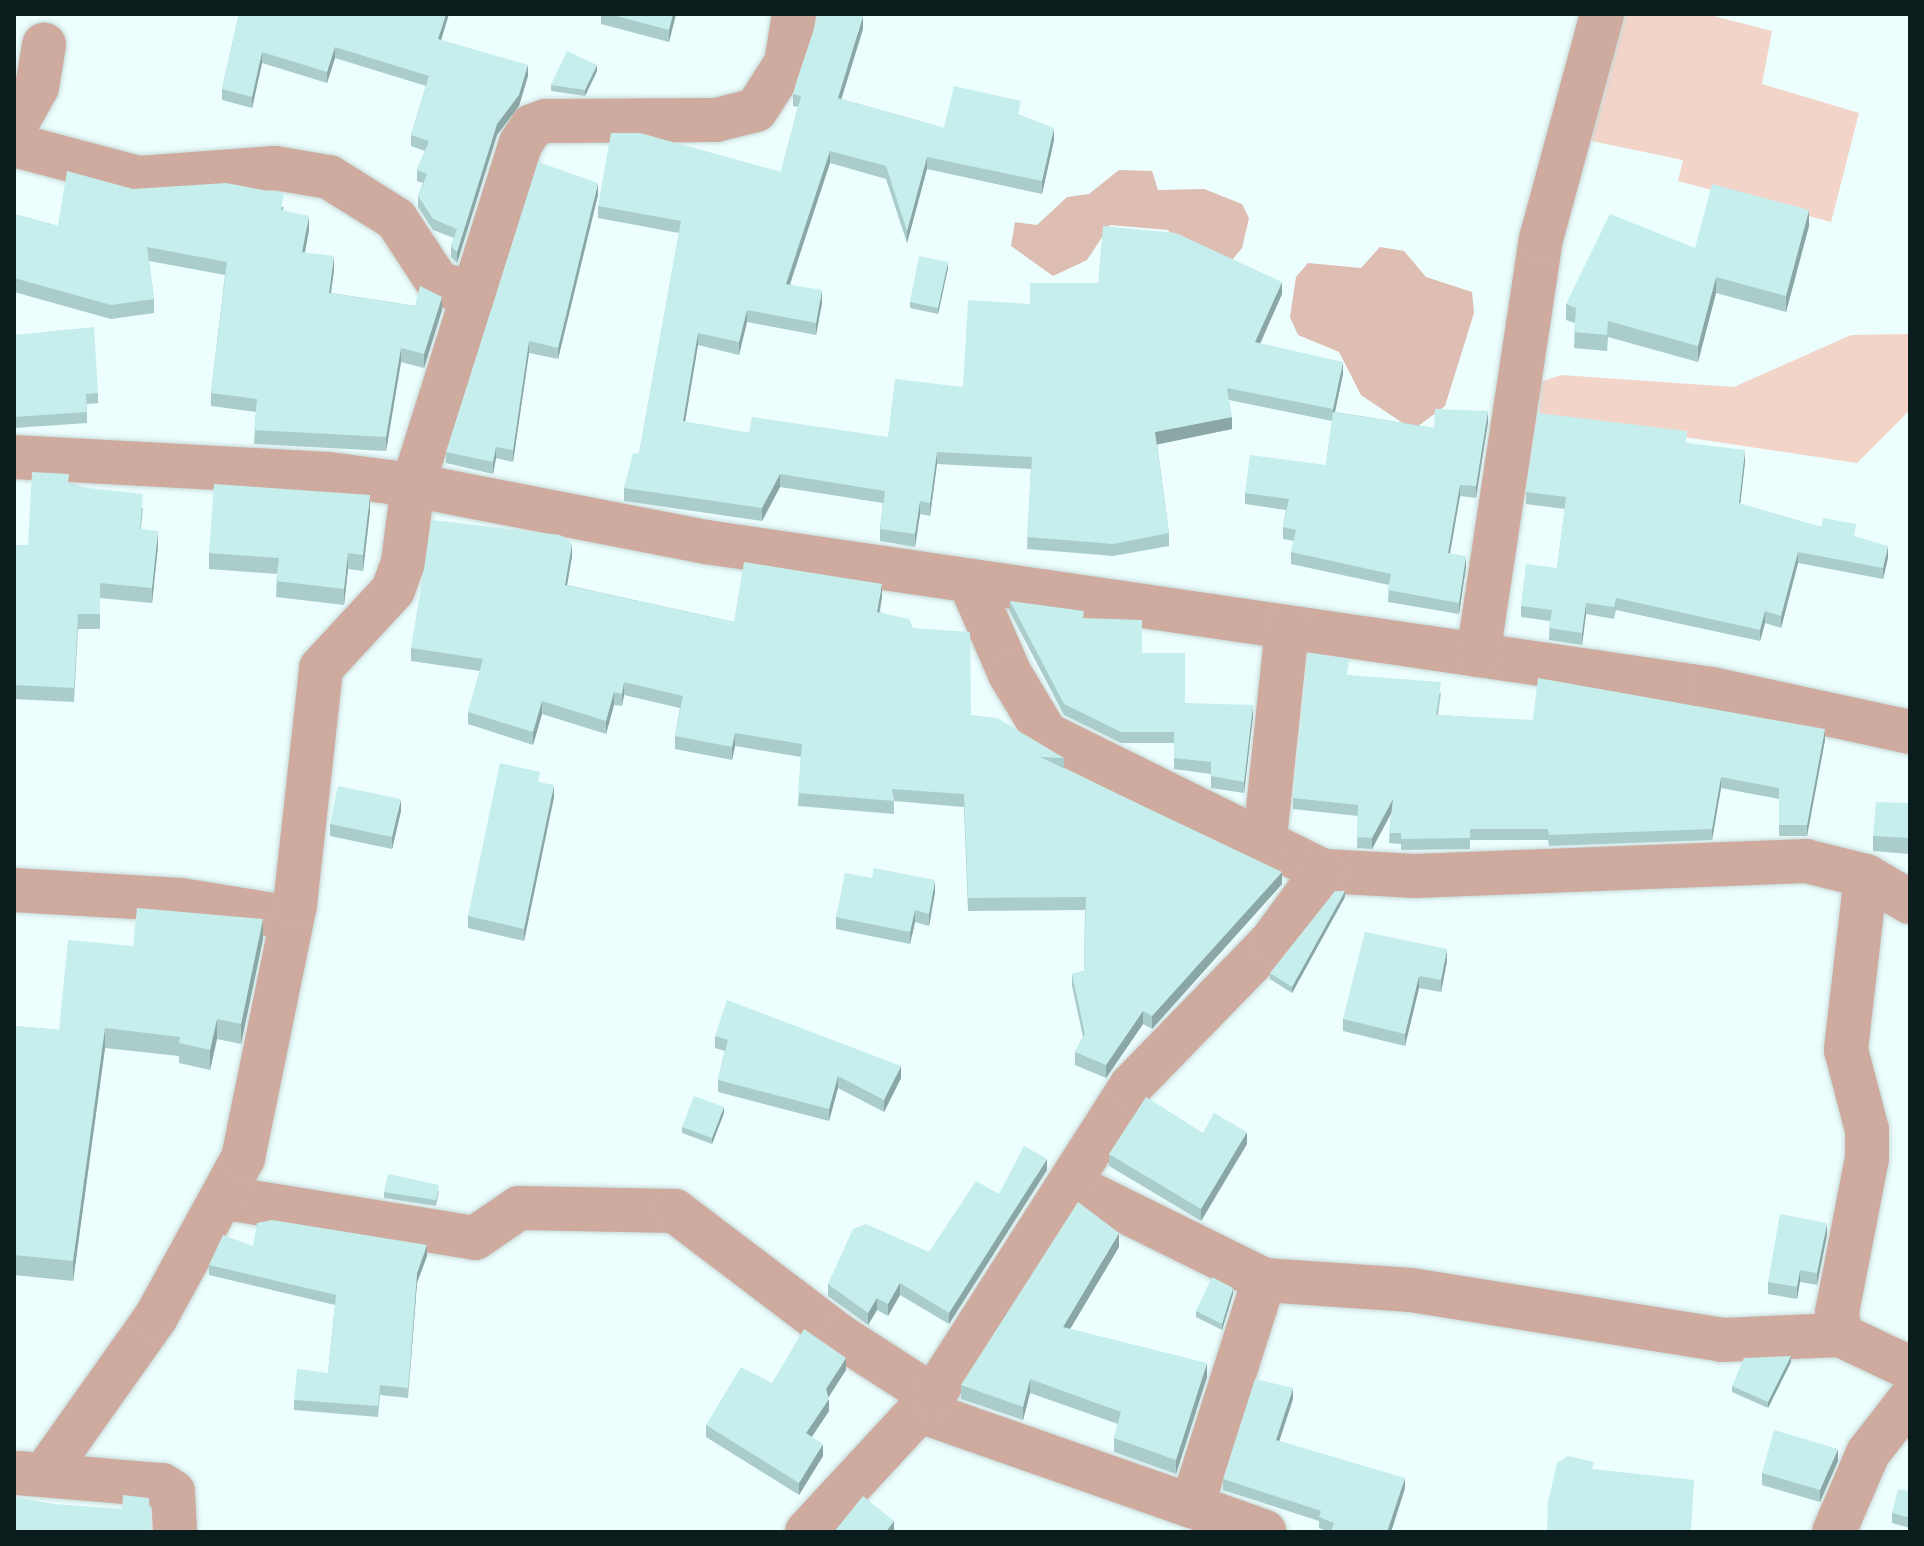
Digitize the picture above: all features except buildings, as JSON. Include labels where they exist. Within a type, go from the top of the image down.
[{"type":"street","points":[[29,1474],[156,1317],[226,1198],[243,1158],[292,918],[300,833],[312,799],[321,668],[393,590],[413,485],[532,126],[569,118],[716,120],[756,110],[786,63],[794,14]]},
{"type":"street","points":[[1478,655],[1541,239],[1602,14]]},
{"type":"street","points":[[14,128],[37,87],[44,45]]},
{"type":"street","points":[[14,145],[139,178],[275,168],[329,177],[396,219],[438,283],[476,295]]},
{"type":"street","points":[[14,457],[329,474],[413,485],[706,542],[1711,689],[1910,732]]},
{"type":"street","points":[[970,582],[1017,688],[1046,734],[1264,847],[1323,871],[1415,876],[1739,859],[1806,861],[1866,876],[1910,902]]},
{"type":"street","points":[[1264,847],[1287,627]]},
{"type":"street","points":[[807,1532],[926,1404],[1131,1086],[1272,941],[1323,871]]},
{"type":"street","points":[[1840,1335],[1837,1313],[1867,1158],[1846,1050],[1866,876]]},
{"type":"street","points":[[14,890],[181,900],[292,918]]},
{"type":"street","points":[[1070,1184],[1264,1280],[1411,1290],[1722,1340],[1840,1335],[1910,1368]]},
{"type":"street","points":[[226,1198],[475,1238],[519,1208],[675,1211],[926,1404],[1265,1532]]},
{"type":"street","points":[[1192,1506],[1264,1280]]},
{"type":"street","points":[[1834,1532],[1868,1453],[1910,1399]]},
{"type":"street","points":[[29,1474],[162,1485],[173,1492],[175,1532]]},
{"type":"shaded area","points":[[1613,14],[1706,14],[1772,31],[1762,84],[1859,113],[1831,222],[1678,181],[1683,160],[1582,139]]},
{"type":"shaded area","points":[[1119,170],[1152,171],[1158,190],[1204,189],[1242,204],[1249,218],[1242,248],[1232,260],[1194,263],[1168,230],[1110,225],[1087,260],[1053,276],[1011,246],[1015,222],[1037,225],[1067,197],[1089,194]]},
{"type":"shaded area","points":[[1380,247],[1404,251],[1426,277],[1472,292],[1474,313],[1445,406],[1413,430],[1361,395],[1339,352],[1298,335],[1290,317],[1296,277],[1308,263],[1361,268]]},
{"type":"shaded area","points":[[1910,334],[1910,410],[1857,463],[1539,415],[1540,382],[1561,375],[1734,387],[1851,335]]}]
